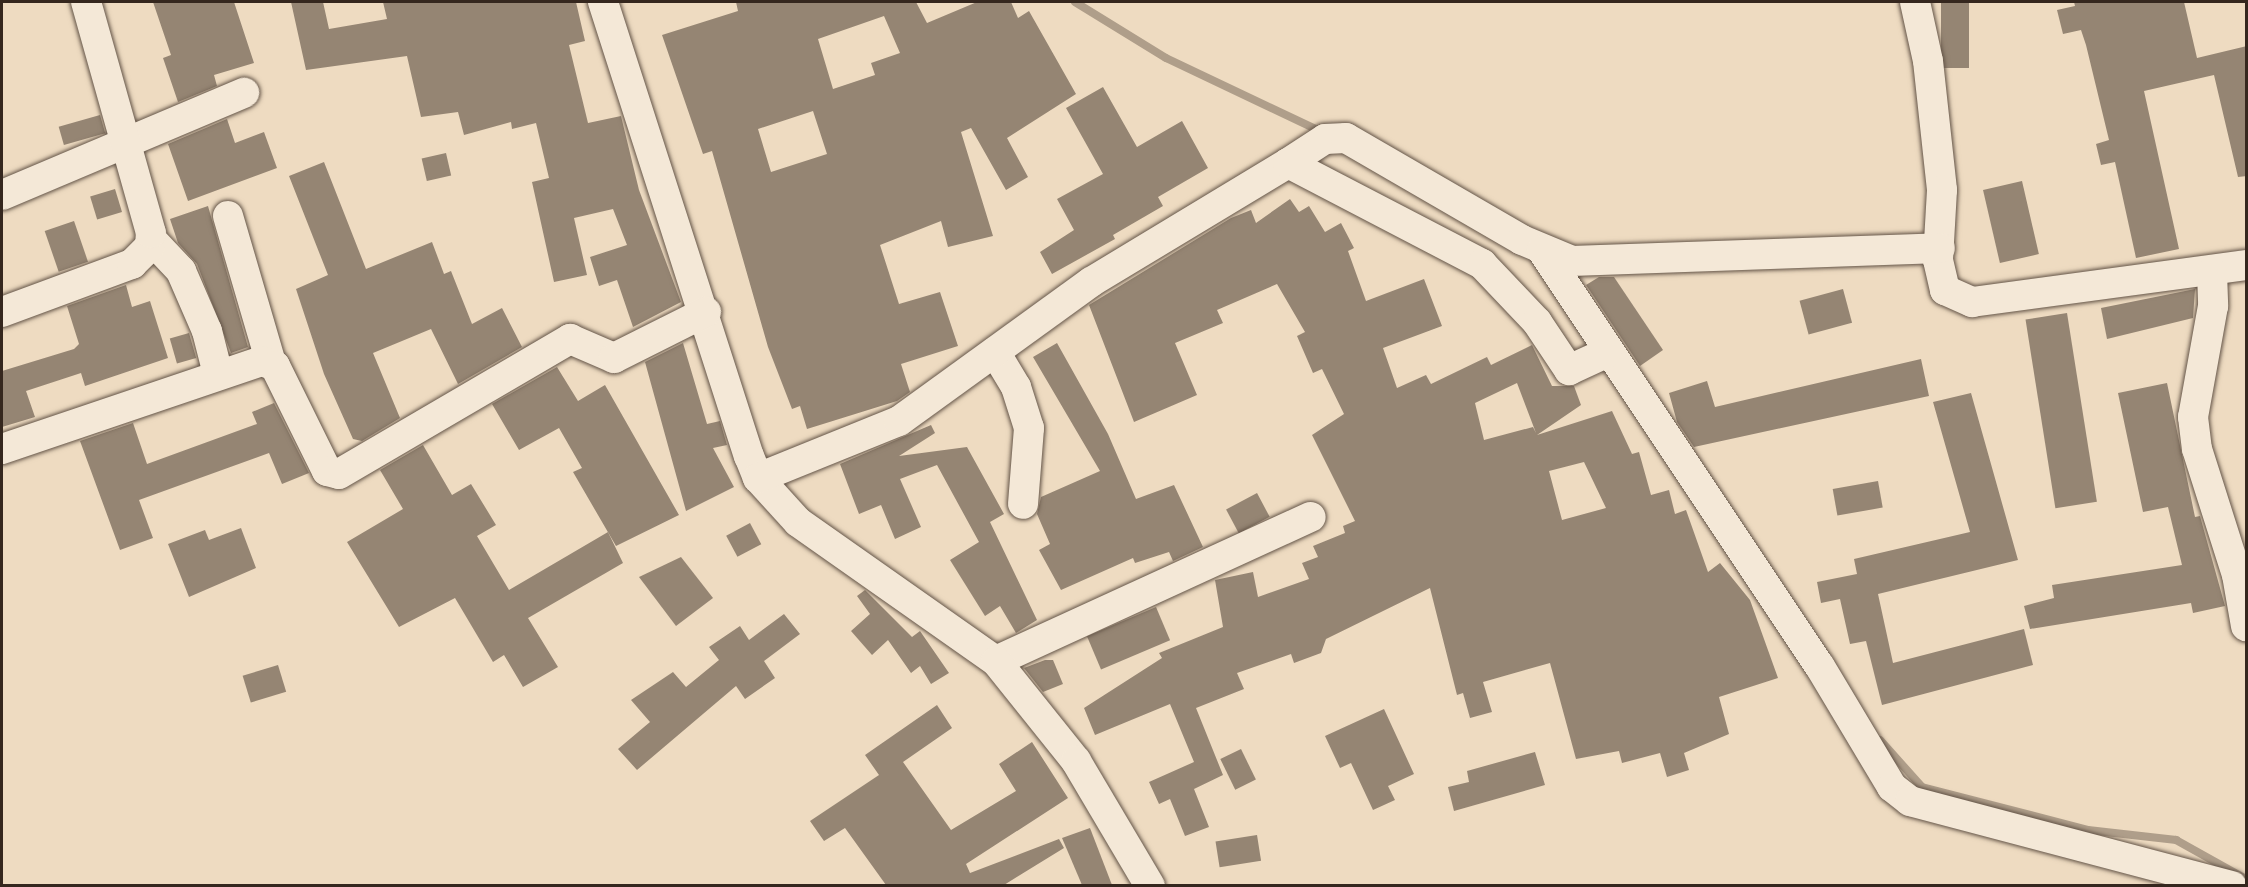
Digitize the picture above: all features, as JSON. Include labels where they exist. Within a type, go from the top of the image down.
[{"type":"street","points":[[86,2],[128,146],[151,239],[181,271],[207,331],[218,374]]},
{"type":"street","points":[[603,2],[706,312],[758,478],[798,522],[996,661],[1076,761],[1150,885]]},
{"type":"street","points":[[1915,2],[1928,61],[1942,190],[1941,284],[1972,302],[2212,272],[2247,265]]},
{"type":"street","points":[[2,195],[128,146],[243,93]]},
{"type":"street","points":[[758,478],[899,421],[1091,282],[1325,139],[1346,138],[1542,250],[1592,261],[1940,248]]},
{"type":"street","points":[[1293,159],[1482,264],[1504,281],[1591,362],[1899,793],[1910,801],[2232,885]]},
{"type":"street","points":[[228,216],[271,363],[327,471],[339,474],[570,339],[614,358],[706,312]]},
{"type":"street","points":[[2,312],[132,264],[151,239]]},
{"type":"street","points":[[1542,250],[1591,362]]},
{"type":"street","points":[[2212,272],[2213,306],[2193,417],[2197,449],[2237,575],[2247,626]]},
{"type":"street","points":[[995,352],[1016,387],[1029,428],[1023,504]]},
{"type":"street","points":[[2,448],[218,374],[271,363]]},
{"type":"street","points":[[996,661],[1311,517]]},
{"type":"building","points":[[153,2],[234,2],[254,63],[214,75],[217,86],[178,102],[163,58],[171,55]]},
{"type":"building","points":[[291,2],[323,2],[329,29],[387,19],[383,2],[576,2],[585,41],[569,45],[588,123],[621,116],[639,190],[681,302],[633,327],[617,280],[599,286],[590,257],[627,245],[613,209],[574,218],[587,275],[554,282],[532,182],[549,178],[536,123],[512,129],[511,122],[464,135],[458,112],[421,117],[407,56],[306,70]]},
{"type":"building","points":[[736,2],[916,2],[927,23],[977,2],[1011,2],[1018,18],[1029,11],[1076,94],[1007,138],[1028,177],[1006,190],[971,128],[961,132],[993,236],[948,247],[941,221],[880,245],[899,304],[940,292],[958,346],[901,364],[910,392],[897,401],[807,429],[800,406],[792,409],[768,347],[712,151],[703,154],[662,35],[738,11]],"holes":[[[884,16],[900,53],[871,63],[875,75],[833,89],[818,39]],[[813,111],[827,154],[771,172],[758,129]]]},
{"type":"building","points":[[1941,2],[1969,2],[1969,68],[1941,68]]},
{"type":"building","points":[[2074,2],[2184,2],[2197,58],[2247,46],[2247,176],[2238,177],[2214,75],[2144,91],[2179,249],[2136,258],[2115,162],[2101,165],[2096,144],[2109,140],[2086,45],[2081,30],[2063,34],[2057,10],[2075,6]]},
{"type":"building","points":[[1103,87],[1137,147],[1182,121],[1208,168],[1158,197],[1163,206],[1113,235],[1115,239],[1052,274],[1040,252],[1074,230],[1057,199],[1103,174],[1066,108]]},
{"type":"building","points":[[100,115],[105,133],[64,145],[59,127]]},
{"type":"building","points":[[227,119],[235,143],[264,132],[277,168],[188,201],[168,144]]},
{"type":"building","points":[[446,153],[451,175],[427,181],[422,159]]},
{"type":"building","points":[[324,162],[366,269],[432,242],[444,274],[451,271],[472,324],[502,308],[522,347],[458,384],[431,329],[373,353],[400,418],[362,441],[353,439],[324,374],[296,289],[328,275],[289,176]]},
{"type":"building","points":[[2022,181],[2039,254],[2000,263],[1983,190]]},
{"type":"building","points":[[115,189],[122,212],[97,220],[90,197]]},
{"type":"building","points":[[1290,199],[1299,212],[1309,206],[1325,232],[1341,223],[1354,248],[1348,251],[1366,301],[1424,279],[1442,326],[1383,348],[1397,388],[1426,375],[1431,384],[1487,357],[1491,365],[1532,345],[1552,386],[1574,386],[1581,405],[1537,435],[1612,411],[1632,454],[1639,452],[1651,495],[1669,490],[1675,514],[1686,510],[1708,572],[1720,563],[1750,600],[1778,678],[1719,697],[1729,734],[1684,753],[1689,770],[1667,777],[1660,753],[1622,763],[1619,751],[1576,759],[1550,663],[1483,682],[1492,712],[1470,718],[1463,693],[1457,695],[1430,588],[1326,639],[1321,653],[1294,663],[1291,654],[1237,673],[1244,689],[1196,708],[1223,775],[1194,789],[1209,827],[1185,836],[1170,799],[1159,804],[1149,782],[1194,762],[1170,704],[1095,735],[1084,708],[1162,658],[1159,653],[1223,627],[1215,580],[1253,572],[1258,597],[1309,579],[1302,563],[1318,557],[1313,546],[1345,533],[1343,526],[1355,521],[1312,435],[1344,414],[1322,369],[1313,373],[1297,336],[1305,332],[1277,284],[1217,310],[1223,323],[1175,343],[1197,395],[1134,422],[1089,305],[1231,218],[1251,210],[1256,223]],"holes":[[[1517,383],[1536,433],[1533,427],[1484,440],[1475,403]],[[1584,462],[1606,508],[1562,520],[1549,471]]]},
{"type":"building","points":[[208,206],[248,347],[231,353],[197,264],[178,243],[170,219]]},
{"type":"building","points":[[74,221],[88,262],[59,272],[45,231]]},
{"type":"building","points":[[1599,277],[1614,277],[1663,350],[1640,366],[1586,285]]},
{"type":"building","points":[[126,285],[132,307],[150,301],[168,358],[85,386],[81,373],[26,391],[35,417],[2,427],[2,371],[74,349],[79,344],[67,306]]},
{"type":"building","points":[[1843,289],[1852,323],[1809,334],[1800,301]]},
{"type":"building","points":[[2195,289],[2193,318],[2107,339],[2101,308]]},
{"type":"building","points":[[2067,313],[2097,502],[2055,508],[2026,320]]},
{"type":"building","points":[[189,333],[196,358],[177,364],[170,339]]},
{"type":"building","points":[[683,343],[707,424],[720,421],[727,445],[713,448],[734,487],[686,511],[645,362]]},
{"type":"building","points":[[1057,343],[1108,434],[1136,499],[1174,485],[1203,547],[1173,561],[1169,552],[1135,563],[1133,558],[1061,590],[1039,550],[1050,544],[1037,514],[1041,497],[1100,471],[1033,357]]},
{"type":"building","points":[[1921,359],[1929,396],[1694,447],[1677,422],[1669,393],[1707,381],[1715,407]]},
{"type":"building","points":[[557,367],[578,401],[605,385],[679,515],[616,546],[573,472],[582,468],[559,428],[519,450],[492,404]]},
{"type":"building","points":[[2167,383],[2195,517],[2200,516],[2225,606],[2193,613],[2191,603],[2030,629],[2024,606],[2054,598],[2052,585],[2182,565],[2168,507],[2143,512],[2118,393]]},
{"type":"building","points":[[1971,393],[2018,560],[1878,594],[1893,663],[2024,629],[2033,665],[1882,705],[1866,641],[1850,644],[1840,599],[1821,603],[1817,582],[1857,574],[1854,559],[1970,532],[1933,402]]},
{"type":"building","points":[[274,403],[309,473],[282,484],[269,453],[139,500],[153,538],[120,550],[80,441],[133,423],[147,464],[257,424],[252,412]]},
{"type":"building","points":[[931,425],[935,433],[899,456],[967,447],[1004,514],[990,522],[1037,620],[1016,633],[1000,606],[985,616],[950,560],[979,542],[937,465],[900,479],[921,527],[895,539],[881,505],[859,514],[840,464]]},
{"type":"building","points":[[423,445],[452,495],[471,484],[496,525],[477,536],[509,590],[608,532],[623,563],[528,618],[558,667],[523,687],[504,655],[493,662],[455,598],[399,627],[347,542],[403,509],[380,470]]},
{"type":"building","points":[[1878,481],[1883,508],[1837,516],[1833,489]]},
{"type":"building","points":[[1257,493],[1270,517],[1239,533],[1226,509]]},
{"type":"building","points":[[750,523],[761,544],[737,557],[726,536]]},
{"type":"building","points":[[241,528],[256,568],[189,597],[168,544],[205,530],[209,540]]},
{"type":"building","points":[[681,557],[713,598],[676,626],[639,577]]},
{"type":"building","points":[[865,590],[912,637],[920,631],[949,673],[931,684],[920,666],[911,673],[888,640],[872,655],[851,631],[870,614],[857,596]]},
{"type":"building","points":[[1156,607],[1170,640],[1101,669],[1087,636]]},
{"type":"building","points":[[784,614],[800,634],[764,661],[775,678],[745,699],[736,686],[637,770],[618,749],[650,722],[631,700],[673,672],[686,687],[719,660],[709,647],[740,626],[749,640]]},
{"type":"building","points":[[1045,660],[1053,660],[1063,684],[1043,692],[1024,668]]},
{"type":"building","points":[[278,665],[286,692],[251,703],[243,676]]},
{"type":"building","points":[[937,705],[952,728],[903,762],[951,830],[1016,791],[999,764],[1032,742],[1068,798],[966,864],[970,873],[1059,839],[1064,848],[1004,885],[886,885],[845,828],[824,841],[810,821],[879,775],[865,755]]},
{"type":"building","points":[[1384,709],[1414,774],[1388,786],[1395,800],[1373,810],[1351,763],[1340,768],[1325,736]]},
{"type":"building","points":[[1241,749],[1256,780],[1235,790],[1220,759]]},
{"type":"building","points":[[1535,752],[1545,785],[1454,811],[1448,787],[1469,782],[1467,771]]},
{"type":"building","points":[[1090,828],[1112,885],[1082,885],[1062,838]]},
{"type":"building","points":[[1257,835],[1261,861],[1220,867],[1216,842]]},
{"type":"waterway","points":[[1075,2],[1166,58],[1322,132]]},
{"type":"waterway","points":[[1880,740],[1922,787],[2088,830],[2176,840],[2246,879]]}]
